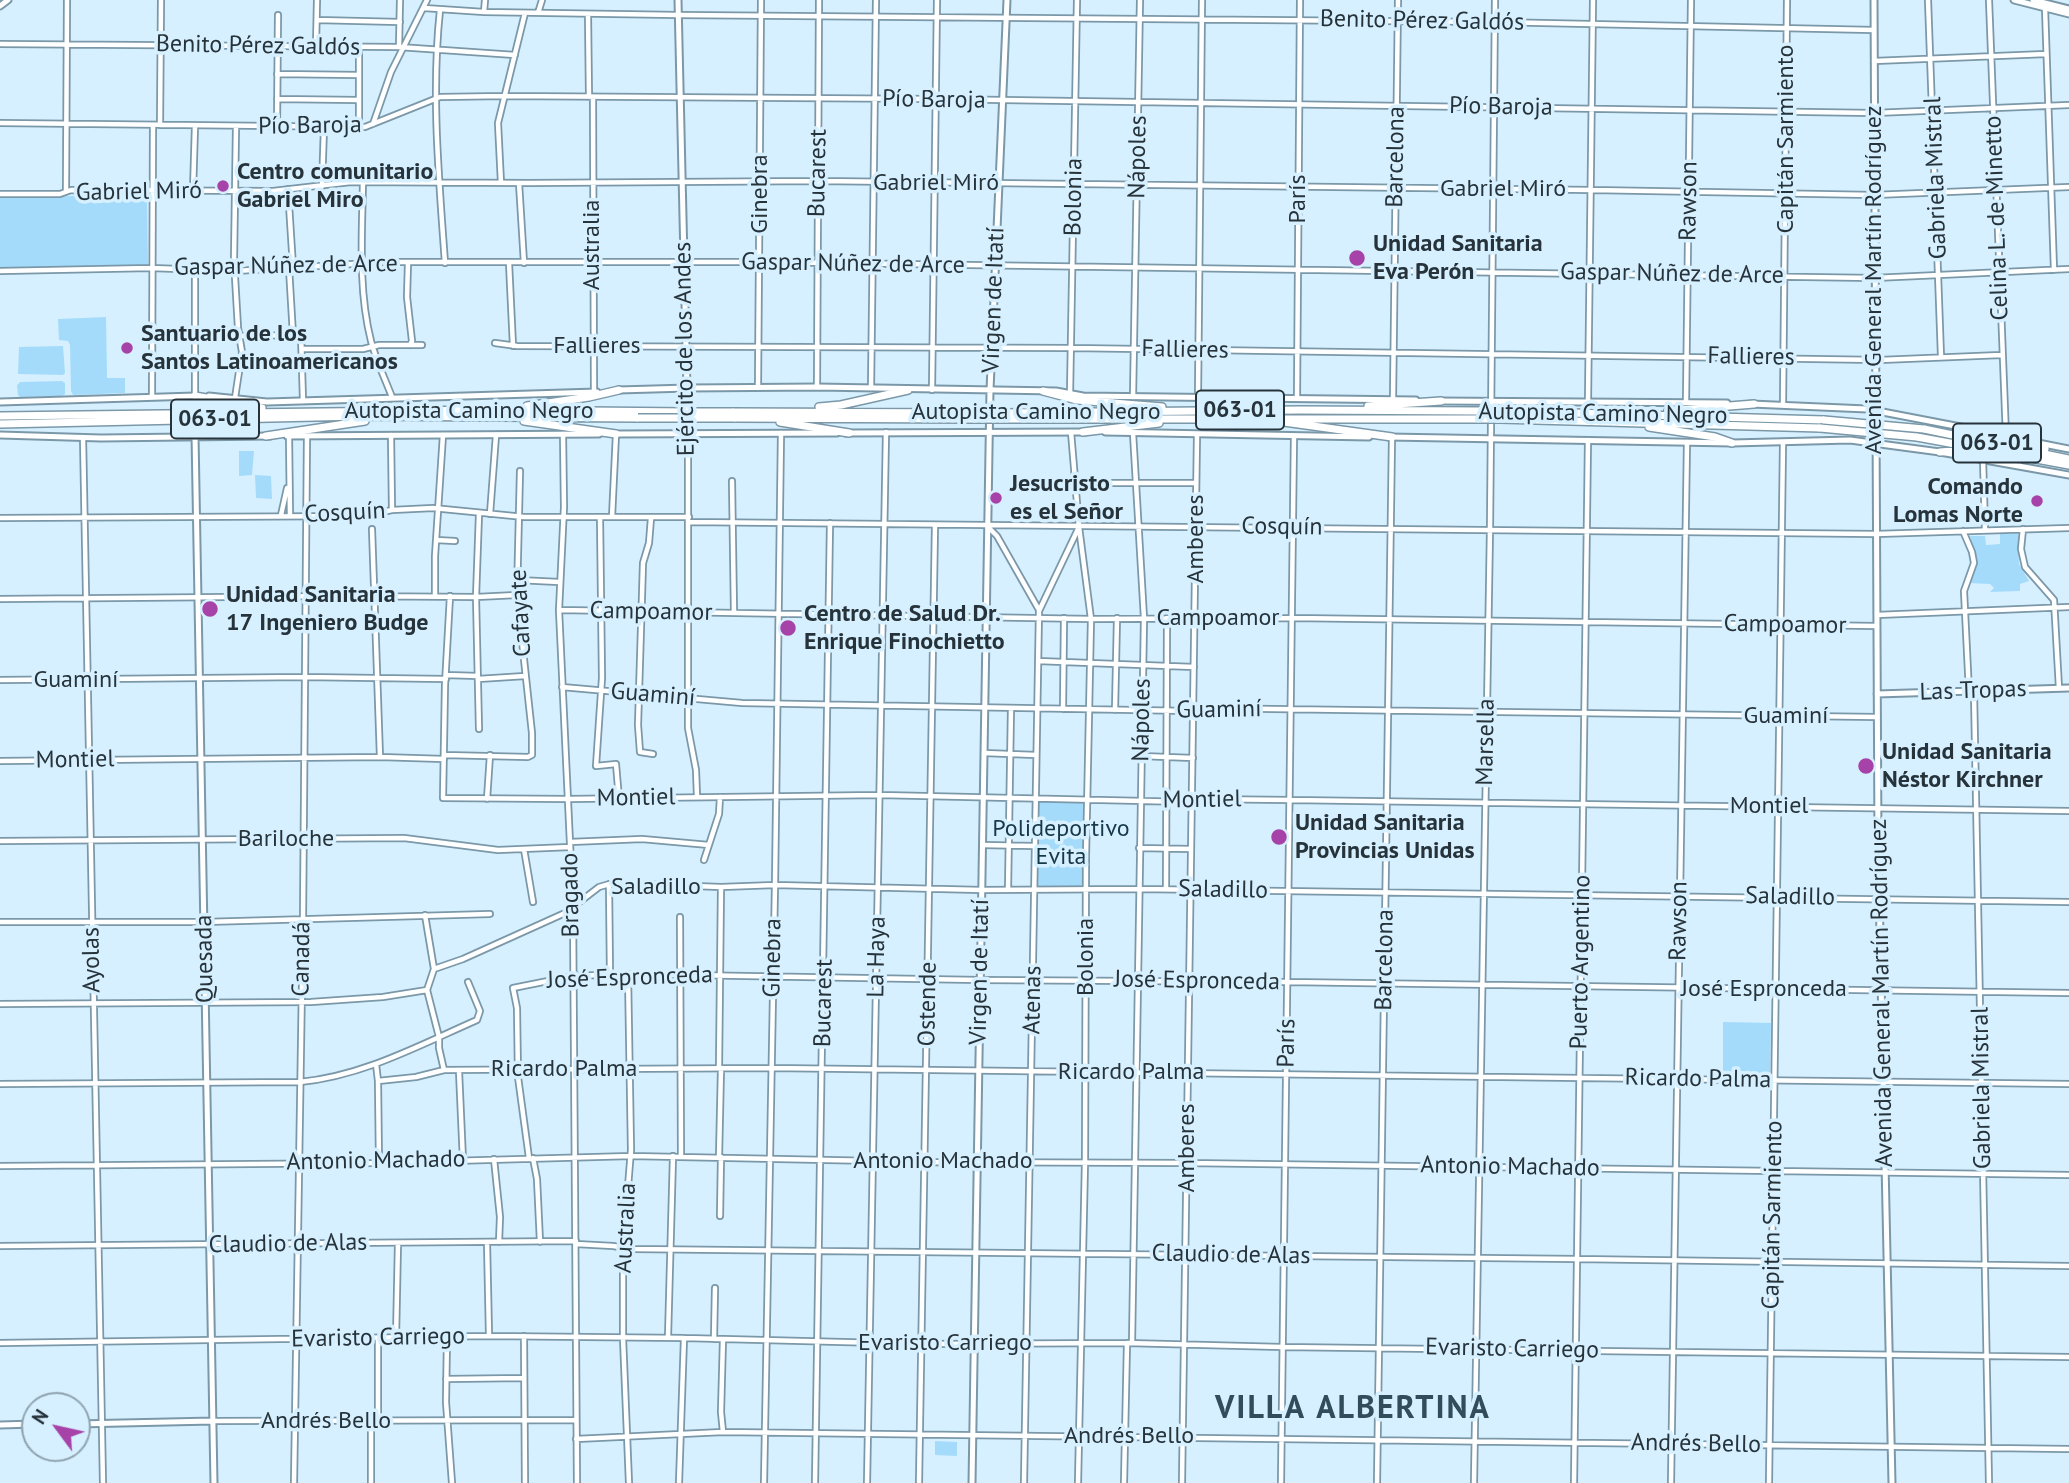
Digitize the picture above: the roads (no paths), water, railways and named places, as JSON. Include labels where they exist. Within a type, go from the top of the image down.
[{"type":"highway","points":[[487,410],[551,403],[619,390]]},
{"type":"highway","points":[[771,411],[841,405],[908,390]]},
{"type":"highway","points":[[1042,391],[1077,400],[1190,411]]},
{"type":"highway","points":[[195,396],[246,406],[308,411]]},
{"type":"highway","points":[[1300,410],[1441,401]]},
{"type":"highway","points":[[1588,413],[1670,411],[1754,404]]},
{"type":"highway","name":"Autopista Camino Negro","points":[[0,416],[487,410],[637,415]]},
{"type":"highway","name":"Autopista Camino Negro","points":[[999,416],[1300,410],[1479,415]]},
{"type":"highway","name":"Autopista Camino Negro","points":[[736,416],[771,411],[974,416]]},
{"type":"highway","name":"Autopista Camino Negro","points":[[0,424],[321,417],[999,416],[1191,420],[1588,413],[1924,429],[2069,457]]},
{"type":"highway","name":"Autopista Camino Negro","points":[[1500,415],[1617,422],[1822,424],[1917,437],[2069,465]]},
{"type":"highway","points":[[736,416],[849,433]]},
{"type":"highway","points":[[266,436],[353,422],[430,417]]},
{"type":"highway","points":[[468,417],[539,423],[616,434]]},
{"type":"highway","points":[[1263,419],[1392,437]]},
{"type":"highway","points":[[1083,432],[1191,420]]},
{"type":"highway","points":[[1617,422],[1715,437],[1732,443]]},
{"type":"highway","points":[[1995,434],[2069,457]]},
{"type":"highway","points":[[1940,452],[1964,450],[2045,463],[2054,462]]},
{"type":"street","points":[[0,6],[8,0]]},
{"type":"street","points":[[66,192],[67,0]]},
{"type":"street","points":[[160,125],[161,0]]},
{"type":"street","points":[[316,47],[317,0]]},
{"type":"street","points":[[400,0],[401,48]]},
{"type":"street","points":[[372,125],[401,48],[427,0]]},
{"type":"street","points":[[484,12],[485,0]]},
{"type":"street","points":[[538,13],[542,0]]},
{"type":"street","name":"Ejército de los Andes","points":[[678,0],[688,388],[688,734],[696,770],[697,796]]},
{"type":"street","name":"Ginebra","points":[[758,387],[761,0]]},
{"type":"street","name":"Bucarest","points":[[817,387],[819,0]]},
{"type":"street","points":[[871,388],[876,0]]},
{"type":"street","points":[[932,390],[937,0]]},
{"type":"street","name":"Virgen de Itatí","points":[[972,1483],[990,390],[1007,0]]},
{"type":"street","name":"Bolonia","points":[[1070,394],[1077,0]]},
{"type":"street","name":"Nápoles","points":[[1133,397],[1140,0]]},
{"type":"street","points":[[1198,396],[1202,0]]},
{"type":"street","name":"París","points":[[1297,397],[1300,0]]},
{"type":"street","name":"Barcelona","points":[[1393,399],[1398,0]]},
{"type":"street","name":"Marsella","points":[[1474,1483],[1490,529],[1495,0]]},
{"type":"street","points":[[1588,401],[1593,0]]},
{"type":"street","name":"Rawson","points":[[1686,402],[1691,0]]},
{"type":"street","name":"Capitán Sarmiento","points":[[1783,404],[1787,0]]},
{"type":"street","name":"Avenida General Martín Rodríguez","points":[[1874,0],[1874,410],[1879,898],[1892,1483]]},
{"type":"street","name":"Gabriela Mistral","points":[[1928,0],[1941,356]]},
{"type":"street","name":"Celina L. de Minetto","points":[[1989,0],[2006,436]]},
{"type":"street","points":[[2014,0],[2069,12]]},
{"type":"street","points":[[2033,0],[2069,12]]},
{"type":"street","name":"Benito Pérez Galdós","points":[[424,8],[588,14],[1495,22],[1874,30]]},
{"type":"street","points":[[2045,8],[2054,270]]},
{"type":"street","points":[[440,10],[436,49],[436,98],[445,263]]},
{"type":"street","points":[[501,183],[497,127],[526,13]]},
{"type":"street","name":"Australia","points":[[588,14],[594,393]]},
{"type":"street","points":[[277,127],[278,15]]},
{"type":"street","points":[[317,20],[400,22]]},
{"type":"street","name":"Benito Pérez Galdós","points":[[0,44],[359,47],[515,55]]},
{"type":"street","points":[[359,47],[359,127]]},
{"type":"street","points":[[1874,61],[2046,54]]},
{"type":"street","points":[[277,74],[359,75]]},
{"type":"street","name":"Pío Baroja","points":[[0,123],[359,127],[372,125],[436,98],[503,96],[874,98],[1874,113],[2069,105]]},
{"type":"street","points":[[277,99],[358,100]]},
{"type":"street","points":[[152,396],[153,125]]},
{"type":"street","points":[[193,191],[195,125]]},
{"type":"street","points":[[235,398],[241,358],[234,271],[236,127]]},
{"type":"street","points":[[322,186],[324,128]]},
{"type":"street","name":"Gabriel Miró","points":[[0,194],[71,190],[235,191],[363,182],[818,181],[1874,195],[2069,187]]},
{"type":"street","points":[[363,182],[362,263],[365,308],[373,347],[392,397]]},
{"type":"street","points":[[519,183],[524,263]]},
{"type":"street","points":[[288,189],[293,335]]},
{"type":"street","name":"Gaspar Núñez de Arce","points":[[0,271],[151,268],[234,271],[362,263],[760,262],[1874,278],[2069,270]]},
{"type":"street","points":[[408,263],[410,345]]},
{"type":"street","points":[[509,263],[513,346]]},
{"type":"street","points":[[195,269],[195,396]]},
{"type":"street","points":[[240,336],[301,335],[303,401]]},
{"type":"street","name":"Fallieres","points":[[495,343],[513,346],[871,346],[1874,359],[2001,355]]},
{"type":"street","points":[[302,349],[422,345]]},
{"type":"street","points":[[0,402],[152,396],[303,401],[688,388],[817,387],[1042,391],[1133,397],[1783,404],[1874,410],[2069,449]]},
{"type":"street","name":"La Haya","points":[[867,1483],[883,524],[887,432]]},
{"type":"street","name":"Bolonia","points":[[1071,432],[1079,527],[1091,619],[1078,1483]]},
{"type":"street","points":[[0,435],[496,436],[1083,432],[1732,443],[1850,440],[1940,452],[2069,475]]},
{"type":"street","name":"Ginebra","points":[[764,1483],[781,433]]},
{"type":"street","name":"Nápoles","points":[[1124,1483],[1136,1163],[1144,618],[1133,433]]},
{"type":"street","name":"Bragado","points":[[563,434],[559,610],[573,910],[577,1483]]},
{"type":"street","points":[[612,517],[616,434]]},
{"type":"street","name":"Quesada","points":[[195,435],[214,1483]]},
{"type":"street","points":[[391,435],[392,510]]},
{"type":"street","points":[[435,596],[443,435]]},
{"type":"street","name":"Amberes","points":[[1182,1483],[1197,435]]},
{"type":"street","name":"Ayolas","points":[[83,436],[103,1483]]},
{"type":"street","points":[[289,436],[290,516]]},
{"type":"street","name":"Canadá","points":[[294,1483],[307,436]]},
{"type":"street","points":[[491,514],[496,436]]},
{"type":"street","name":"París","points":[[1281,1483],[1294,436]]},
{"type":"street","name":"Barcelona","points":[[1377,1483],[1392,437]]},
{"type":"street","name":"Puerto Argentino","points":[[1574,1483],[1588,440]]},
{"type":"street","name":"Rawson","points":[[1671,1483],[1686,442]]},
{"type":"street","name":"Capitán Sarmiento","points":[[1769,1483],[1783,443]]},
{"type":"street","points":[[1983,459],[1985,530]]},
{"type":"street","name":"Cafayate","points":[[520,471],[517,595],[532,755]]},
{"type":"street","points":[[281,515],[288,480]]},
{"type":"street","points":[[732,481],[734,613]]},
{"type":"street","points":[[1082,483],[1196,483]]},
{"type":"street","name":"Cosquín","points":[[0,518],[362,516],[392,510],[438,509],[518,517],[987,526],[1876,534],[2069,528]]},
{"type":"street","points":[[479,513],[479,729]]},
{"type":"street","points":[[600,517],[601,691],[596,765],[616,764],[619,799]]},
{"type":"street","points":[[651,518],[649,543],[643,563],[639,694],[640,752],[653,754]]},
{"type":"street","name":"Bucarest","points":[[815,1483],[830,523]]},
{"type":"street","name":"Ostende","points":[[919,1483],[935,525]]},
{"type":"street","points":[[987,526],[997,536],[1040,614]]},
{"type":"street","name":"Atenas","points":[[1024,1483],[1040,614],[1079,527]]},
{"type":"street","points":[[372,529],[380,757]]},
{"type":"street","points":[[2023,529],[2021,549],[2025,567],[2051,595],[2055,608],[2059,688]]},
{"type":"street","name":"Gabriela Mistral","points":[[1963,531],[1974,557],[1964,591],[1976,810],[1989,1483]]},
{"type":"street","points":[[436,540],[455,541]]},
{"type":"street","name":"Campoamor","points":[[518,580],[559,582]]},
{"type":"street","points":[[0,599],[517,595]]},
{"type":"street","points":[[444,757],[450,596]]},
{"type":"street","points":[[1877,615],[2069,607]]},
{"type":"street","name":"Campoamor","points":[[559,610],[933,616],[1040,614],[1091,619],[1293,618],[1877,626]]},
{"type":"street","points":[[1063,709],[1064,618]]},
{"type":"street","points":[[1115,710],[1117,618]]},
{"type":"street","points":[[1166,889],[1167,618]]},
{"type":"street","points":[[1038,661],[1194,667]]},
{"type":"street","name":"Guaminí","points":[[0,680],[525,676]]},
{"type":"street","name":"Guaminí","points":[[562,687],[776,704],[1877,717]]},
{"type":"street","name":"Las Tropas","points":[[1877,694],[2069,688]]},
{"type":"street","points":[[1008,890],[1011,708]]},
{"type":"street","points":[[984,753],[1036,755]]},
{"type":"street","points":[[487,799],[490,755]]},
{"type":"street","name":"Montiel","points":[[0,761],[532,755]]},
{"type":"street","points":[[1141,756],[1193,758]]},
{"type":"street","name":"Montiel","points":[[444,757],[443,798],[619,799],[880,795],[1140,801],[1291,800],[2069,811]]},
{"type":"street","points":[[704,860],[719,814],[720,797]]},
{"type":"street","name":"Bariloche","points":[[0,841],[413,838],[498,850],[642,839],[709,845]]},
{"type":"street","points":[[983,845],[1034,846]]},
{"type":"street","points":[[1139,848],[1191,849]]},
{"type":"street","points":[[524,849],[533,902]]},
{"type":"street","points":[[609,884],[610,975]]},
{"type":"street","name":"Saladillo","points":[[434,969],[463,959],[573,910],[599,887],[609,884],[2069,902]]},
{"type":"street","points":[[720,1216],[719,974],[722,887]]},
{"type":"street","points":[[0,922],[204,922],[491,914]]},
{"type":"street","points":[[425,915],[434,969],[426,990],[439,1037],[444,1070]]},
{"type":"street","points":[[680,917],[681,1157]]},
{"type":"street","name":"Australia","points":[[628,974],[631,1156],[623,1248],[623,1338],[629,1483]]},
{"type":"street","name":"José Espronceda","points":[[517,1069],[517,1007],[513,987],[573,976],[719,974],[980,980],[2069,993]]},
{"type":"street","points":[[0,1084],[300,1082],[340,1075],[376,1064],[477,1020],[480,1011],[468,982]]},
{"type":"street","points":[[0,1004],[302,1002],[383,997],[426,990]]},
{"type":"street","points":[[376,1064],[379,1081],[379,1163]]},
{"type":"street","name":"Ricardo Palma","points":[[379,1081],[416,1077],[444,1070],[771,1068],[2069,1084]]},
{"type":"street","points":[[517,1069],[531,1158],[537,1179],[540,1242]]},
{"type":"street","points":[[459,1071],[463,1161]]},
{"type":"street","name":"Antonio Machado","points":[[0,1166],[379,1163],[575,1156],[673,1156],[925,1162],[1084,1161],[2069,1175]]},
{"type":"street","points":[[668,1338],[673,1156]]},
{"type":"street","points":[[494,1159],[500,1217],[499,1242]]},
{"type":"street","points":[[487,1242],[489,1336]]},
{"type":"street","name":"Claudio de Alas","points":[[0,1246],[576,1242],[623,1248],[671,1249],[2069,1266]]},
{"type":"street","points":[[396,1338],[398,1243]]},
{"type":"street","points":[[714,1339],[715,1288]]},
{"type":"street","points":[[524,1336],[525,1483]]},
{"type":"street","name":"Evaristo Carriego","points":[[0,1343],[524,1336],[921,1344],[1129,1343],[2069,1357]]},
{"type":"street","points":[[447,1337],[447,1420],[452,1483]]},
{"type":"street","points":[[679,1483],[684,1338]]},
{"type":"street","points":[[378,1339],[378,1421]]},
{"type":"street","points":[[723,1339],[723,1432]]},
{"type":"street","points":[[446,1378],[524,1378]]},
{"type":"street","name":"Andrés Bello","points":[[91,1423],[576,1420]]},
{"type":"street","points":[[371,1421],[371,1483]]},
{"type":"street","points":[[0,1425],[21,1424]]},
{"type":"street","name":"Andrés Bello","points":[[576,1439],[681,1433],[765,1432],[2069,1449]]},
{"type":"place","name":"Centro comunitario Gabriel Miro","points":[[223,186]]},
{"type":"place","name":"Unidad Sanitaria Eva Perón","points":[[1357,258]]},
{"type":"place","name":"Santuario de los Santos Latinoamericanos","points":[[127,348]]},
{"type":"place","name":"Jesucristo es el Señor","points":[[996,498]]},
{"type":"place","name":"Comando Lomas Norte","points":[[2037,501]]},
{"type":"place","name":"Unidad Sanitaria 17 Ingeniero Budge","points":[[210,609]]},
{"type":"place","name":"Centro de Salud Dr. Enrique Finochietto","points":[[788,628]]},
{"type":"place","name":"Unidad Sanitaria Néstor Kirchner","points":[[1866,766]]},
{"type":"place","name":"Unidad Sanitaria Provincias Unidas","points":[[1279,837]]},
{"type":"district","name":"VILLA ALBERTINA","points":[[1353,1409]]},
{"type":"park label","name":"Polideportivo Evita","points":[[1061,843]]}]
